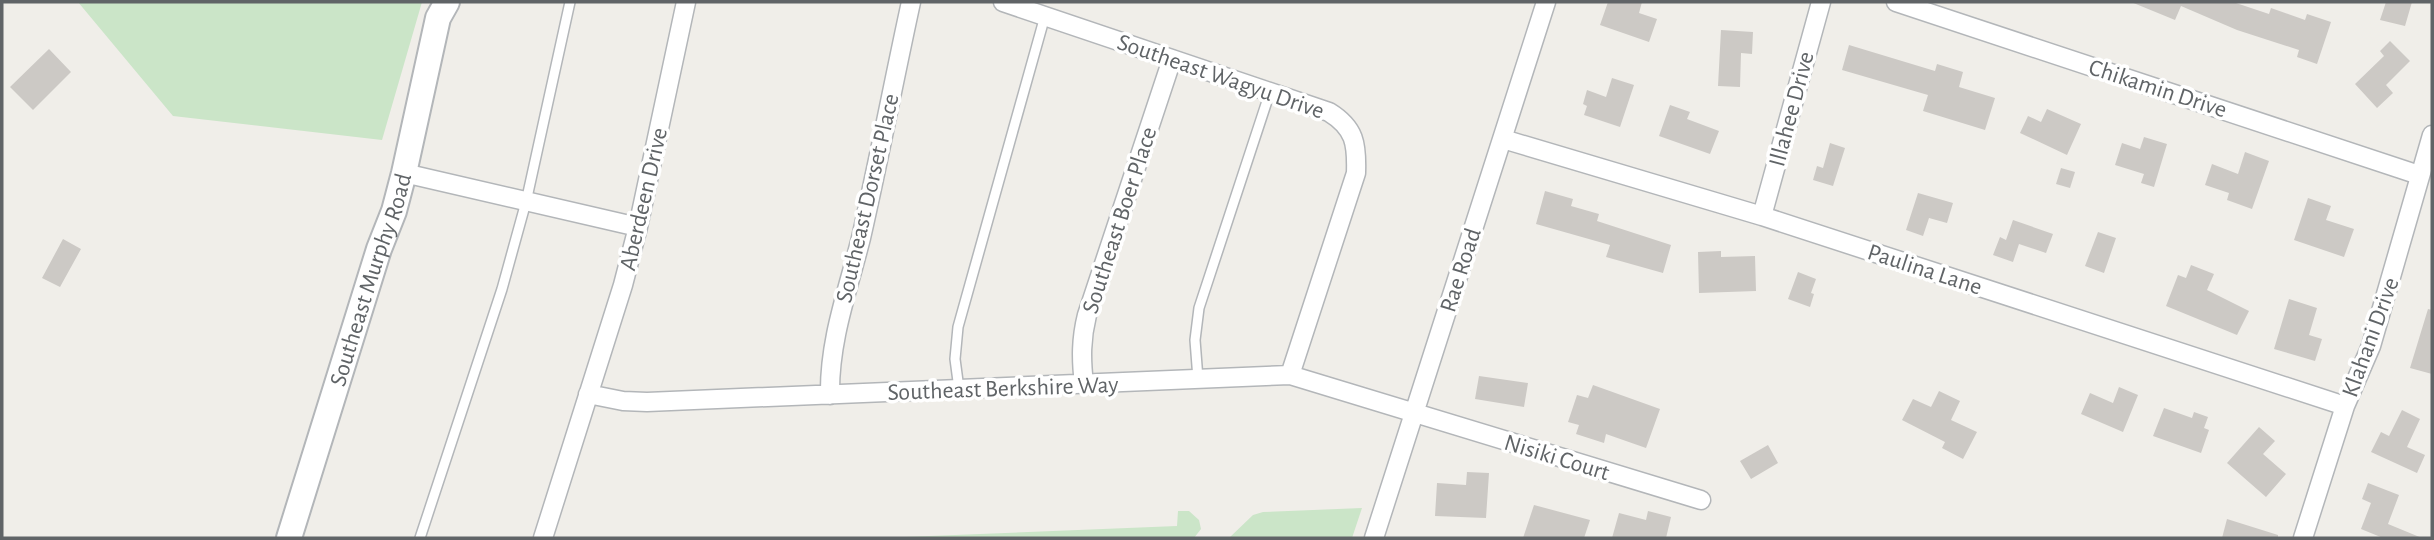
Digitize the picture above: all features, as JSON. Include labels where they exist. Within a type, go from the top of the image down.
[{"type":"main road","name":"Southeast Murphy Road","points":[[289,538],[379,249],[394,211],[440,7]]},
{"type":"street","name":"Aberdeen Drive","points":[[543,538],[623,285],[686,2]]},
{"type":"street","name":"Southeast Dorset Place","points":[[830,395],[835,331],[861,237],[911,2]]},
{"type":"street","name":"Southeast Wagyu Drive","points":[[1003,2],[1329,112],[1344,120],[1353,136],[1357,153],[1356,173],[1290,375]]},
{"type":"street","name":"Rae Road","points":[[1374,538],[1546,2]]},
{"type":"street","name":"Illahee Drive","points":[[1762,216],[1821,2]]},
{"type":"street","name":"Chikamin Drive","points":[[1896,2],[2419,175]]},
{"type":"street","name":"Southeast Boer Place","points":[[1084,384],[1081,338],[1087,315],[1172,59]]},
{"type":"street","name":"Klahani Drive","points":[[2303,538],[2345,406],[2371,346],[2432,135]]},
{"type":"street","name":"Paulina Lane","points":[[1503,139],[1762,216],[2345,406]]},
{"type":"street","points":[[404,173],[638,227]]},
{"type":"street","name":"Southeast Berkshire Way","points":[[588,394],[623,401],[647,402],[1290,375],[1413,413]]},
{"type":"street","name":"Nisiki Court","points":[[1413,413],[1701,500]]},
{"type":"lane","points":[[420,538],[502,289],[526,202],[570,2]]},
{"type":"lane","points":[[958,389],[955,359],[958,327],[1045,16]]},
{"type":"lane","points":[[1198,380],[1195,340],[1199,308],[1270,92]]},
{"type":"green space","points":[[78,2],[422,2],[382,140],[173,116]]},
{"type":"green space","points":[[1362,508],[1352,538],[1229,538],[1253,515],[1263,512]]},
{"type":"green space","points":[[1178,511],[1189,511],[1199,520],[1201,529],[1194,538],[879,538],[1177,526]]},
{"type":"building","points":[[1608,2],[1642,2],[1639,13],[1657,19],[1649,42],[1600,25]]},
{"type":"building","points":[[2131,2],[2233,2],[2269,14],[2271,8],[2305,20],[2307,14],[2331,22],[2317,64],[2297,57],[2299,50],[2237,30],[2181,6],[2175,20]]},
{"type":"building","points":[[2386,2],[2412,2],[2405,26],[2380,20]]},
{"type":"building","points":[[1721,30],[1753,32],[1752,54],[1741,53],[1740,87],[1718,86]]},
{"type":"building","points":[[2390,41],[2410,61],[2386,85],[2393,93],[2377,108],[2355,84],[2384,56],[2380,51]]},
{"type":"building","points":[[1849,45],[1935,71],[1937,64],[1963,72],[1959,87],[1995,98],[1985,130],[1923,111],[1928,95],[1842,70]]},
{"type":"building","points":[[49,49],[71,72],[33,110],[10,87]]},
{"type":"building","points":[[1612,78],[1634,85],[1620,127],[1584,115],[1587,106],[1583,104],[1587,90],[1606,97]]},
{"type":"building","points":[[1670,105],[1690,112],[1687,119],[1719,131],[1710,154],[1659,136]]},
{"type":"building","points":[[2047,109],[2081,124],[2067,155],[2020,133],[2028,116],[2041,122]]},
{"type":"building","points":[[2144,137],[2167,144],[2154,187],[2141,183],[2144,174],[2115,165],[2122,143],[2140,149]]},
{"type":"building","points":[[1830,143],[1845,148],[1833,186],[1813,180],[1817,166],[1823,168]]},
{"type":"building","points":[[2245,152],[2269,161],[2252,209],[2227,200],[2229,193],[2205,185],[2212,164],[2238,174]]},
{"type":"building","points":[[2061,168],[2075,172],[2070,188],[2056,184]]},
{"type":"building","points":[[1545,191],[1573,199],[1571,206],[1599,214],[1597,221],[1671,245],[1663,273],[1606,257],[1610,245],[1536,224]]},
{"type":"building","points":[[1918,193],[1953,203],[1947,223],[1929,218],[1923,236],[1906,230]]},
{"type":"building","points":[[2308,198],[2331,206],[2326,220],[2354,229],[2344,257],[2294,240]]},
{"type":"building","points":[[2013,220],[2053,234],[2046,253],[2019,244],[2013,262],[1993,255],[2000,237],[2006,240]]},
{"type":"building","points":[[2098,232],[2116,238],[2104,273],[2085,266]]},
{"type":"building","points":[[63,239],[81,249],[60,287],[42,278]]},
{"type":"building","points":[[1721,251],[1721,257],[1755,256],[1756,291],[1699,293],[1698,252]]},
{"type":"building","points":[[2191,265],[2214,274],[2207,290],[2249,311],[2237,335],[2166,306],[2178,275],[2186,278]]},
{"type":"building","points":[[1798,272],[1816,279],[1810,307],[1788,299]]},
{"type":"building","points":[[2289,299],[2317,308],[2309,335],[2322,339],[2315,361],[2274,349]]},
{"type":"building","points":[[2428,309],[2432,310],[2432,374],[2410,368]]},
{"type":"building","points":[[1479,376],[1528,383],[1524,407],[1475,399]]},
{"type":"building","points":[[1593,385],[1660,409],[1646,448],[1606,434],[1604,443],[1576,434],[1579,425],[1568,422],[1577,395],[1588,398]]},
{"type":"building","points":[[2119,387],[2138,395],[2123,432],[2081,414],[2090,393],[2113,403]]},
{"type":"building","points":[[1939,391],[1960,401],[1951,420],[1977,432],[1963,459],[1942,448],[1945,442],[1902,420],[1913,399],[1931,407]]},
{"type":"building","points":[[2164,408],[2192,418],[2194,412],[2208,417],[2204,428],[2209,430],[2201,453],[2153,436]]},
{"type":"building","points":[[2402,410],[2420,419],[2407,447],[2425,455],[2417,473],[2371,452],[2381,432],[2389,436]]},
{"type":"building","points":[[2259,427],[2275,441],[2263,454],[2286,474],[2266,497],[2227,463]]},
{"type":"building","points":[[1768,445],[1778,463],[1751,479],[1740,461]]},
{"type":"building","points":[[1467,472],[1489,473],[1486,518],[1435,516],[1437,483],[1466,485]]},
{"type":"building","points":[[2368,483],[2399,495],[2388,524],[2422,538],[2383,538],[2361,529],[2371,503],[2362,499]]},
{"type":"building","points":[[1534,505],[1590,520],[1584,538],[1523,538]]},
{"type":"building","points":[[1648,511],[1671,517],[1666,538],[1612,538],[1619,513],[1646,520]]},
{"type":"building","points":[[2227,519],[2278,535],[2278,538],[2222,538]]}]
